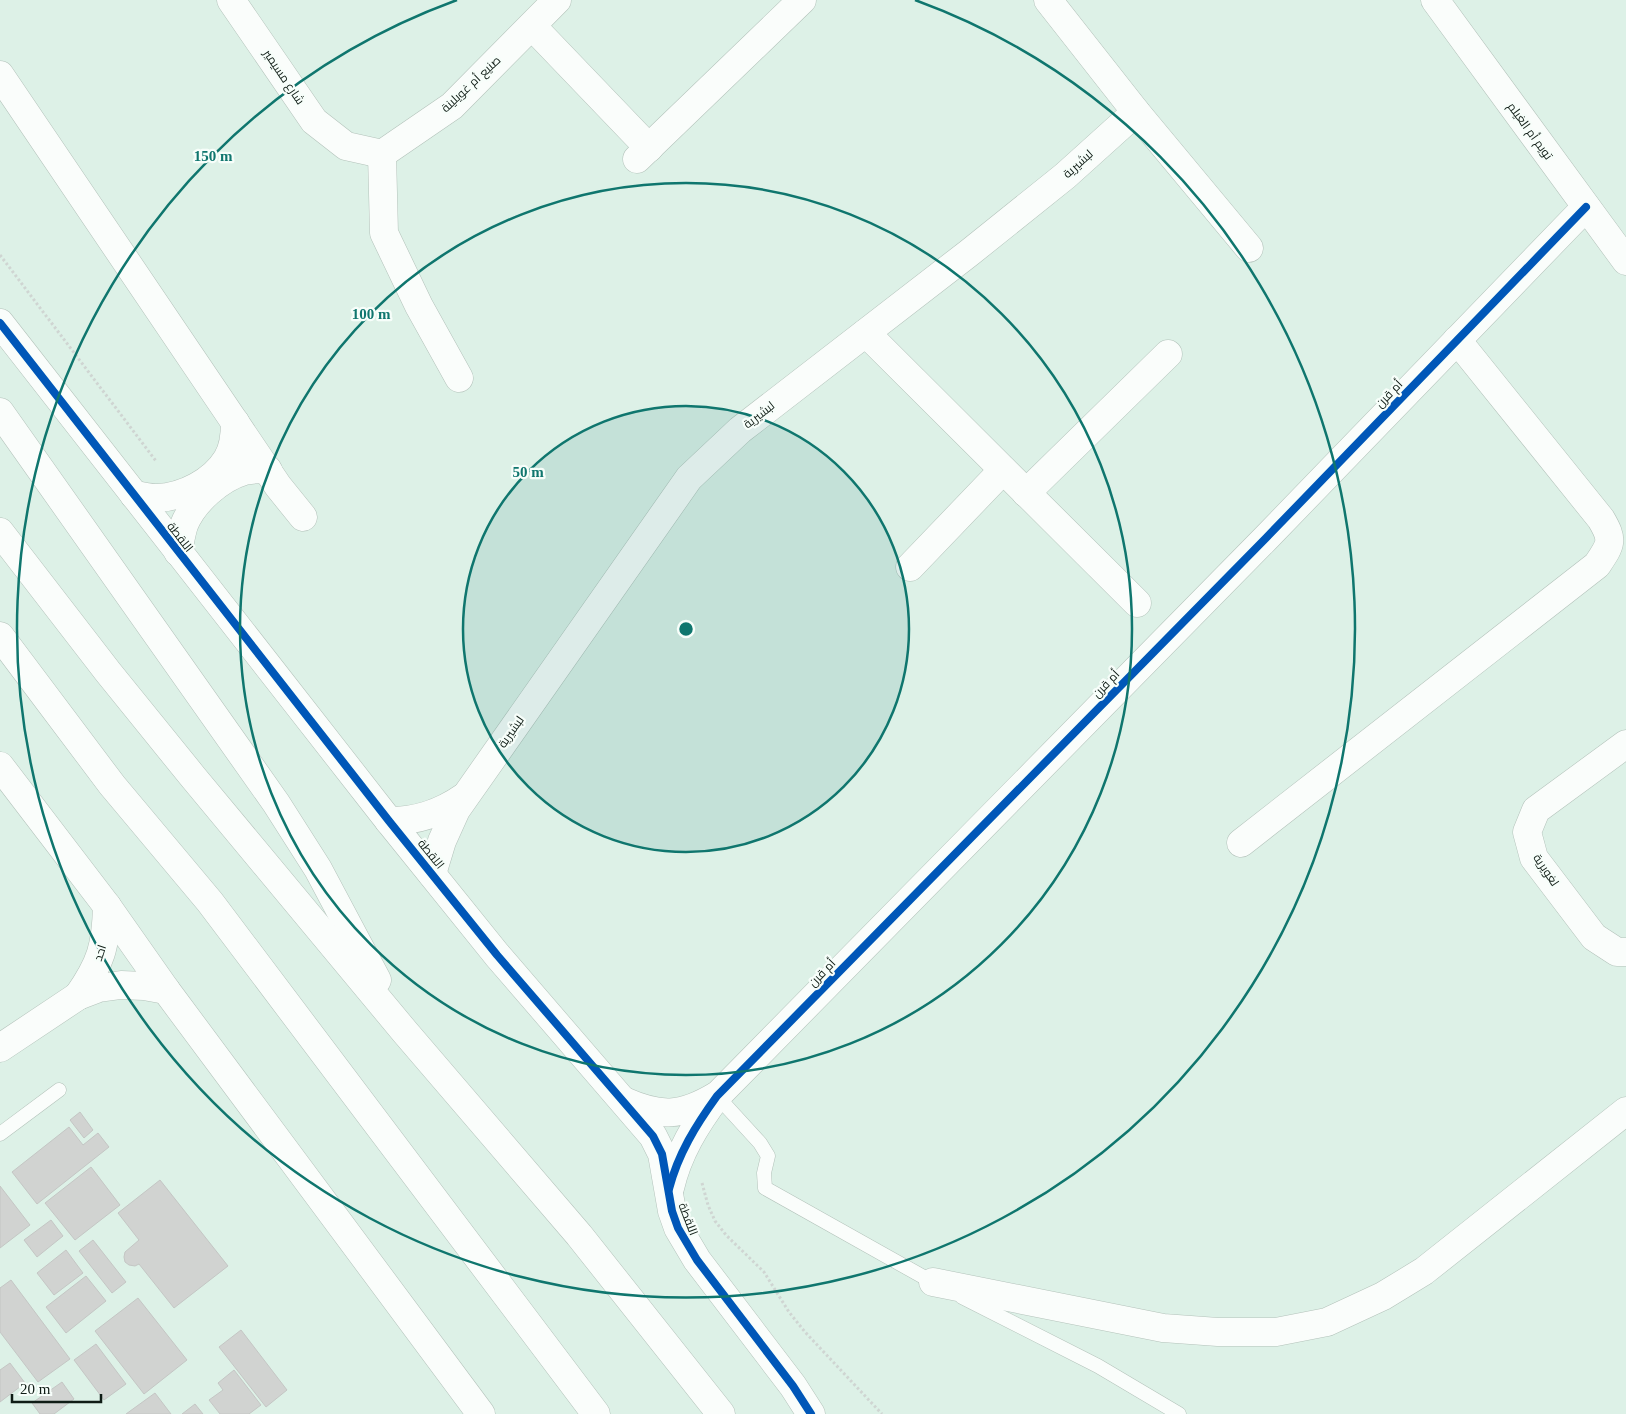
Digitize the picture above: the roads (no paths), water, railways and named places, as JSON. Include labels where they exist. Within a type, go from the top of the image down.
[{"type":"street","name":"شارع مسيمير","points":[[231,0],[314,121],[346,146],[382,154]]},
{"type":"street","name":"صنيع أم غويلينة","points":[[382,154],[452,106],[557,0]]},
{"type":"street","points":[[532,26],[643,153],[802,0]]},
{"type":"street","points":[[1048,0],[1136,112],[1249,248]]},
{"type":"street","name":"تويم أم الغيلم","points":[[1435,0],[1626,262]]},
{"type":"street","points":[[0,75],[284,495],[303,517]]},
{"type":"street","name":"لبشيرية","points":[[432,874],[448,825],[466,796],[661,515],[689,478],[740,430],[1065,176],[1136,112]]},
{"type":"street","points":[[382,154],[384,233],[419,306],[459,378]]},
{"type":"street","name":"أم قرن","points":[[668,1194],[674,1168],[686,1143],[700,1118],[717,1096],[1259,545],[1586,207]]},
{"type":"street","name":"اللقطة","points":[[0,323],[389,821],[497,955],[653,1136],[662,1154],[672,1211],[686,1243],[793,1386],[811,1414]]},
{"type":"street","points":[[866,333],[1137,603]]},
{"type":"street","points":[[1241,843],[1597,565],[1608,548],[1610,533],[1601,519],[1457,340]]},
{"type":"street","points":[[1026,493],[1168,354]]},
{"type":"street","points":[[0,412],[276,803],[318,869],[405,1032]]},
{"type":"street","points":[[178,552],[184,525],[190,512],[226,460],[232,448],[236,422]]},
{"type":"street","points":[[134,495],[157,498],[169,497],[208,486],[236,474],[252,470],[268,470]]},
{"type":"street","points":[[910,567],[1003,470]]},
{"type":"street","points":[[0,532],[108,672],[405,1032],[578,1235],[721,1414]]},
{"type":"street","points":[[0,636],[112,784],[210,902],[596,1414]]},
{"type":"street","name":"لغويرية","points":[[1626,744],[1536,810],[1527,832],[1534,858],[1594,937],[1616,952],[1626,952]]},
{"type":"street","points":[[0,766],[107,906],[166,990],[481,1414]]},
{"type":"street","name":"لبشيرية","points":[[389,821],[406,821],[430,815],[466,796]]},
{"type":"street","name":"احد","points":[[78,996],[92,976],[102,954],[107,906]]},
{"type":"street","name":"احد","points":[[0,1048],[78,996],[100,988],[121,985],[144,986],[166,990]]},
{"type":"street","name":"أم قرن","points":[[624,1101],[642,1109],[661,1113],[681,1112],[700,1106],[717,1096]]},
{"type":"street","points":[[933,1282],[1162,1328],[1218,1332],[1276,1332],[1327,1322],[1383,1296],[1424,1271],[1626,1111]]},
{"type":"lane","points":[[0,1134],[59,1090]]},
{"type":"lane","points":[[717,1096],[760,1142],[768,1156],[764,1173],[765,1188],[933,1282],[1098,1366],[1179,1414]]}]
